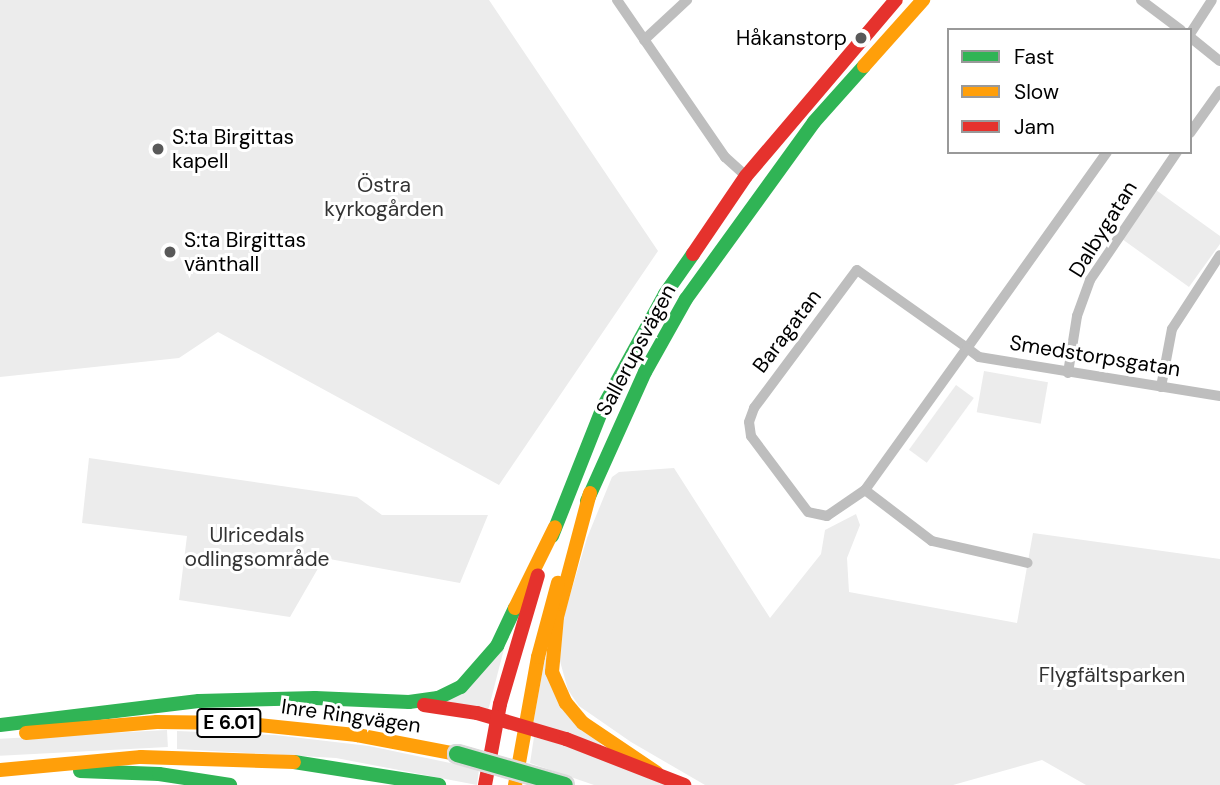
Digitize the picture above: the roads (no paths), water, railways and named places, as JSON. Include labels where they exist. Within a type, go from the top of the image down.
[{"type":"main road","name":"Sallerupsvägen","points":[[485,785],[497,719],[555,527],[603,407],[632,349],[704,232],[746,176],[896,0]]},
{"type":"main road","points":[[881,48],[911,0]]},
{"type":"main road","name":"Sallerupsvägen","points":[[515,785],[524,727],[548,615],[590,493],[645,372],[686,299],[814,122],[923,0]]},
{"type":"main road","points":[[590,493],[556,617],[552,672],[562,696],[583,723],[657,773]]},
{"type":"main road","points":[[0,725],[199,701],[382,701],[438,698],[471,679],[497,646],[555,527]]},
{"type":"main road","points":[[382,701],[462,710],[497,719],[657,773],[684,785]]},
{"type":"main road","name":"Inre Ringvägen","points":[[0,736],[143,723],[240,723],[357,735],[457,754],[565,785]]},
{"type":"main road","name":"E 6.01","points":[[0,772],[141,757],[239,757],[330,765],[439,785]]},
{"type":"main road","points":[[0,772],[137,773],[230,785]]},
{"type":"street","points":[[617,0],[725,157],[746,176]]},
{"type":"street","points":[[644,40],[687,0]]},
{"type":"street","points":[[1142,0],[1178,28]]},
{"type":"street","points":[[1192,33],[1212,0]]},
{"type":"street","points":[[1192,38],[1220,61]]},
{"type":"street","points":[[1192,130],[1220,92]]},
{"type":"street","points":[[1028,563],[932,541],[865,490],[1106,154]]},
{"type":"street","name":"Dalbygatan","points":[[1068,373],[1077,316],[1090,280],[1176,154]]},
{"type":"street","points":[[1161,387],[1172,329],[1220,255]]},
{"type":"street","name":"Baragatan","points":[[865,490],[827,516],[808,512],[760,450],[749,422],[754,408],[857,270],[967,348]]},
{"type":"street","name":"Smedstorpsgatan","points":[[967,348],[979,357],[1220,396]]},
{"type":"place","name":"Håkanstorp","points":[[861,38]]},
{"type":"place","name":"S:ta Birgittas kapell","points":[[158,149]]},
{"type":"place","name":"S:ta Birgittas vänthall","points":[[170,252]]},
{"type":"park label","name":"Östra kyrkogården","points":[[384,197]]},
{"type":"park label","name":"Ulricedals odlingsområde","points":[[257,547]]},
{"type":"park label","name":"Flygfältsparken","points":[[1112,675]]}]
